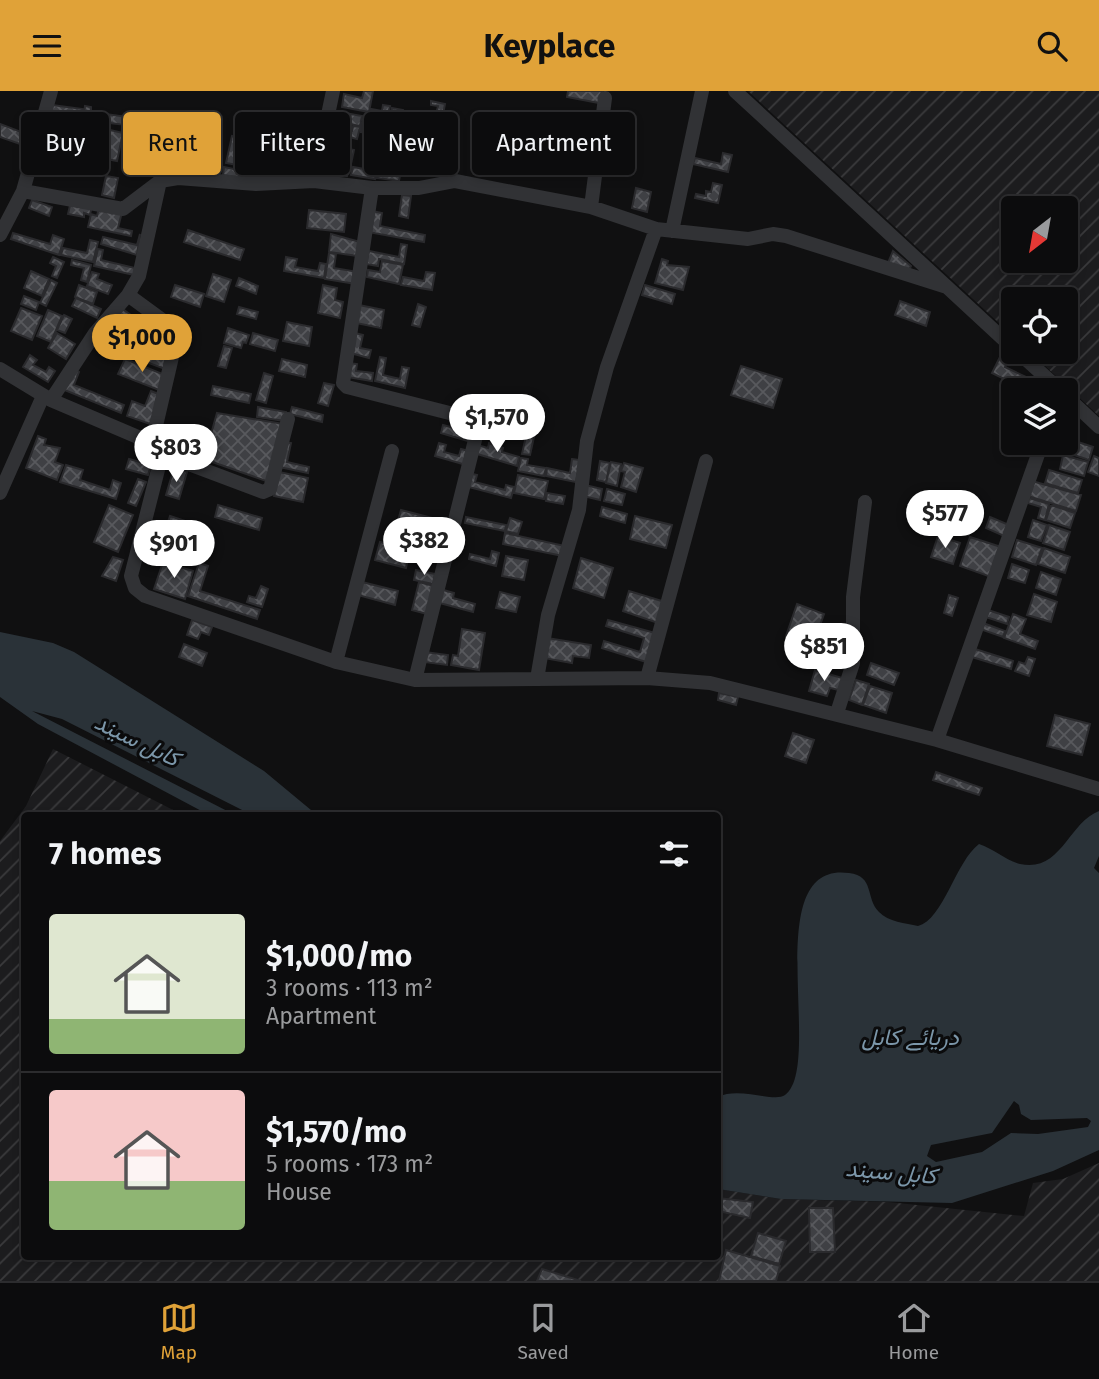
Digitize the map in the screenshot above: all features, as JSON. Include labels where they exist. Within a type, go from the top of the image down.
[{"type":"street","points":[[0,235],[23,191],[51,91]]},
{"type":"street","points":[[314,181],[333,91]]},
{"type":"street","points":[[671,231],[702,91]]},
{"type":"street","points":[[735,91],[1001,337]]},
{"type":"street","points":[[592,207],[605,98]]},
{"type":"street","points":[[23,191],[123,209],[160,181],[178,178],[256,184],[314,181],[372,188],[419,188],[455,181],[592,207],[656,229],[748,239],[773,234],[786,236],[947,287]]},
{"type":"street","points":[[0,493],[47,398],[95,333],[128,295],[139,277],[160,181]]},
{"type":"street","points":[[372,188],[343,383],[347,387],[477,419],[479,424],[415,680]]},
{"type":"street","points":[[537,679],[548,615],[579,510],[587,441],[607,367],[656,229]]},
{"type":"street","points":[[128,295],[169,325],[176,340],[131,576],[135,588],[145,596],[336,662],[415,680],[647,678],[710,683],[937,740],[1099,789]]},
{"type":"street","points":[[1031,364],[1046,378]]},
{"type":"street","points":[[0,369],[47,398],[157,449],[267,492],[288,419]]},
{"type":"street","points":[[1078,407],[1099,427]]},
{"type":"street","points":[[336,662],[392,451]]},
{"type":"street","points":[[937,740],[1038,455]]},
{"type":"street","points":[[647,678],[706,461]]},
{"type":"street","points":[[837,713],[853,663],[853,597],[865,502]]},
{"type":"shaded area","points":[[748,91],[1099,91],[1099,416],[1078,397],[1078,378],[1058,378],[1043,364],[1078,364],[1078,287],[1001,287],[1001,325]]},
{"type":"shaded area","points":[[53,749],[177,812],[22,812]]},
{"type":"shaded area","points":[[21,813],[21,1260],[721,1260],[721,1189],[781,1199],[888,1202],[1024,1216],[1033,1183],[1063,1179],[1099,1163],[1099,1281],[0,1281],[0,841]]},
{"type":"water","name":"کابل سيند","points":[[0,632],[53,643],[74,652],[264,771],[313,812],[246,812],[62,719],[32,711],[229,812],[203,812],[38,724],[0,697]]},
{"type":"water","name":"دریائے کابل","points":[[1099,811],[1099,856],[1094,868],[1099,873],[1099,1150],[1053,1171],[952,1203],[781,1199],[721,1189],[721,1096],[736,1093],[780,1097],[785,1095],[795,1077],[799,1046],[799,930],[806,898],[821,878],[849,873],[857,875],[866,883],[879,912],[897,922],[918,926],[935,913],[963,863],[979,844],[1020,864],[1034,865],[1055,854],[1079,826]],"holes":[[[1014,1101],[1019,1105],[1021,1114],[1031,1120],[1087,1118],[1091,1121],[1088,1127],[1038,1134],[1011,1133],[982,1152],[936,1162],[927,1156],[931,1145],[992,1133]]]},
{"type":"building","points":[[364,91],[373,91],[369,112],[342,107],[344,94],[362,98]]},
{"type":"building","points":[[568,91],[602,91],[599,103],[567,97]]},
{"type":"building","points":[[431,101],[445,104],[443,112],[437,112],[438,106],[431,105]]},
{"type":"building","points":[[52,105],[83,109],[83,112],[51,112]]},
{"type":"building","points":[[383,105],[390,106],[389,112],[370,112],[371,109],[382,111]]},
{"type":"building","points":[[85,106],[91,107],[91,112],[84,112]]},
{"type":"building","points":[[392,108],[403,110],[403,112],[391,112]]},
{"type":"building","points":[[109,114],[123,116],[123,125],[109,123]]},
{"type":"building","points":[[350,114],[362,116],[360,126],[350,124]]},
{"type":"building","points":[[0,124],[21,132],[20,144],[0,137]]},
{"type":"building","points":[[353,126],[360,127],[357,139],[350,137]]},
{"type":"building","points":[[109,130],[123,133],[117,161],[109,159]]},
{"type":"building","points":[[232,136],[235,137],[235,165],[226,163]]},
{"type":"building","points":[[350,149],[354,150],[350,164]]},
{"type":"building","points":[[723,153],[732,155],[728,172],[693,164],[695,158],[721,164]]},
{"type":"building","points":[[224,167],[235,169],[235,175],[253,175],[252,181],[223,175]]},
{"type":"building","points":[[353,167],[364,169],[364,175],[376,175],[375,179],[351,175]]},
{"type":"building","points":[[264,175],[309,177],[264,180]]},
{"type":"building","points":[[378,175],[400,176],[399,181],[377,178]]},
{"type":"building","points":[[106,176],[118,178],[114,198],[102,195]]},
{"type":"building","points":[[713,183],[722,185],[718,203],[695,198],[696,194],[706,196],[706,191],[711,192]]},
{"type":"building","points":[[636,188],[651,192],[647,212],[632,208]]},
{"type":"building","points":[[402,195],[411,196],[408,218],[399,216]]},
{"type":"building","points":[[32,200],[52,207],[49,216],[29,208]]},
{"type":"building","points":[[71,201],[92,205],[90,215],[84,213],[84,217],[68,214]]},
{"type":"building","points":[[99,207],[122,212],[118,228],[132,231],[131,236],[88,227],[91,214],[97,216]]},
{"type":"building","points":[[309,210],[346,214],[344,232],[307,228]]},
{"type":"building","points":[[372,211],[382,213],[380,226],[425,235],[424,242],[368,232]]},
{"type":"building","points":[[188,230],[244,249],[240,260],[184,242]]},
{"type":"building","points":[[13,233],[50,244],[53,235],[64,239],[59,255],[11,239]]},
{"type":"building","points":[[140,234],[137,255],[101,244],[103,237],[137,245]]},
{"type":"building","points":[[331,234],[360,242],[358,256],[329,252]]},
{"type":"building","points":[[90,240],[98,242],[93,262],[61,255],[63,248],[87,253]]},
{"type":"building","points":[[401,244],[407,245],[404,264],[379,259],[378,266],[366,264],[369,251],[399,257]]},
{"type":"building","points":[[98,249],[103,250],[101,260],[135,268],[134,275],[94,266]]},
{"type":"building","points":[[893,251],[911,266],[909,270],[888,263]]},
{"type":"building","points":[[329,253],[336,254],[334,268],[358,272],[356,284],[325,279]]},
{"type":"building","points":[[53,257],[64,262],[57,278],[52,276],[56,266],[50,263]]},
{"type":"building","points":[[286,257],[297,259],[295,267],[318,271],[320,263],[326,264],[324,278],[284,271]]},
{"type":"building","points":[[662,259],[668,261],[667,265],[689,267],[683,290],[655,283]]},
{"type":"building","points":[[72,260],[91,265],[87,282],[81,280],[84,268],[71,265]]},
{"type":"building","points":[[382,261],[403,265],[399,284],[367,277],[368,270],[380,272]]},
{"type":"building","points":[[31,271],[49,279],[42,296],[24,288]]},
{"type":"building","points":[[92,272],[99,274],[97,279],[112,285],[108,294],[87,286]]},
{"type":"building","points":[[426,272],[435,273],[432,290],[401,285],[403,277],[424,281]]},
{"type":"building","points":[[213,274],[231,280],[224,302],[206,296]]},
{"type":"building","points":[[239,278],[258,286],[256,294],[236,286]]},
{"type":"building","points":[[51,280],[57,283],[46,306],[40,303]]},
{"type":"building","points":[[79,285],[97,292],[93,304],[75,297]]},
{"type":"building","points":[[175,285],[204,294],[200,307],[171,297]]},
{"type":"building","points":[[323,285],[337,288],[335,300],[343,302],[340,318],[318,313]]},
{"type":"building","points":[[645,285],[675,294],[672,304],[642,295]]},
{"type":"building","points":[[24,296],[39,302],[36,310],[21,304]]},
{"type":"building","points":[[76,298],[101,309],[97,318],[72,306]]},
{"type":"building","points":[[900,301],[930,312],[926,326],[895,315]]},
{"type":"building","points":[[418,304],[426,307],[420,327],[412,325]]},
{"type":"building","points":[[359,305],[384,310],[381,328],[356,323]]},
{"type":"building","points":[[120,307],[142,323],[147,318],[157,329],[147,344],[112,319]]},
{"type":"building","points":[[239,307],[258,312],[256,319],[237,314]]},
{"type":"building","points":[[21,308],[42,316],[32,340],[11,331]]},
{"type":"building","points":[[48,310],[62,316],[51,342],[37,336]]},
{"type":"building","points":[[64,315],[72,319],[65,333],[57,330]]},
{"type":"building","points":[[287,322],[312,327],[309,346],[283,341]]},
{"type":"building","points":[[228,328],[249,335],[241,348],[224,343]]},
{"type":"building","points":[[57,333],[75,344],[66,359],[48,348]]},
{"type":"building","points":[[253,333],[278,340],[275,351],[250,344]]},
{"type":"building","points":[[355,333],[363,335],[360,348],[371,350],[369,358],[350,353]]},
{"type":"building","points":[[107,337],[126,348],[123,354],[104,343]]},
{"type":"building","points":[[134,340],[168,358],[165,369],[127,355]]},
{"type":"building","points":[[224,346],[232,348],[226,368],[218,366]]},
{"type":"building","points":[[30,355],[37,360],[33,365],[46,372],[49,367],[55,371],[48,382],[23,367]]},
{"type":"building","points":[[1001,355],[1001,364],[1007,364],[1005,367],[1026,377],[1002,378],[992,373]]},
{"type":"building","points":[[380,357],[386,358],[383,375],[400,379],[402,367],[409,368],[405,388],[375,381]]},
{"type":"building","points":[[125,359],[165,375],[159,390],[118,374]]},
{"type":"building","points":[[282,359],[307,365],[305,377],[279,371]]},
{"type":"building","points":[[349,363],[357,364],[356,371],[373,373],[372,381],[347,377]]},
{"type":"building","points":[[741,366],[782,379],[773,408],[731,395]]},
{"type":"building","points":[[74,369],[79,372],[74,385],[124,405],[121,413],[62,389]]},
{"type":"building","points":[[264,373],[273,376],[266,403],[256,400]]},
{"type":"building","points":[[324,383],[334,385],[328,406],[318,403]]},
{"type":"building","points":[[213,386],[251,394],[249,403],[211,395]]},
{"type":"building","points":[[151,391],[161,395],[150,424],[127,416],[132,401],[145,406]]},
{"type":"building","points":[[505,401],[524,405],[518,428],[500,424]]},
{"type":"building","points":[[258,407],[286,412],[285,421],[257,417]]},
{"type":"building","points":[[292,407],[323,415],[322,422],[290,414]]},
{"type":"building","points":[[489,411],[501,415],[497,426],[485,422]]},
{"type":"building","points":[[217,413],[284,424],[269,482],[204,459]]},
{"type":"building","points":[[443,425],[466,431],[467,426],[475,428],[471,442],[441,433]]},
{"type":"building","points":[[38,436],[46,439],[44,445],[60,448],[55,462],[63,465],[57,480],[26,468]]},
{"type":"building","points":[[526,436],[534,437],[530,455],[522,454]]},
{"type":"building","points":[[284,442],[291,443],[287,462],[309,467],[308,473],[279,467]]},
{"type":"building","points":[[1078,442],[1093,447],[1089,460],[1074,455],[1078,455]]},
{"type":"building","points":[[439,443],[446,445],[444,452],[459,456],[461,449],[469,451],[466,465],[435,456]]},
{"type":"building","points":[[489,443],[503,448],[502,452],[519,457],[517,466],[474,453],[477,445],[488,448]]},
{"type":"building","points":[[1063,455],[1088,462],[1084,476],[1060,469]]},
{"type":"building","points":[[1094,456],[1099,458],[1099,476],[1088,472]]},
{"type":"building","points":[[521,458],[528,459],[527,465],[546,468],[544,476],[518,471]]},
{"type":"building","points":[[129,459],[151,465],[148,475],[126,469]]},
{"type":"building","points":[[572,459],[580,460],[576,482],[546,476],[547,468],[570,473]]},
{"type":"building","points":[[600,461],[610,463],[606,482],[597,480]]},
{"type":"building","points":[[611,462],[621,464],[617,486],[606,483]]},
{"type":"building","points":[[624,463],[643,468],[636,492],[621,487],[625,472],[621,471]]},
{"type":"building","points":[[66,465],[83,470],[80,480],[110,490],[113,480],[121,483],[116,499],[60,482]]},
{"type":"building","points":[[174,468],[187,472],[179,499],[166,495]]},
{"type":"building","points":[[1049,470],[1082,480],[1078,493],[1045,483]]},
{"type":"building","points":[[279,472],[308,478],[303,502],[274,496]]},
{"type":"building","points":[[468,473],[477,475],[475,482],[505,490],[506,485],[514,487],[511,498],[465,486]]},
{"type":"building","points":[[518,475],[548,481],[544,499],[514,493]]},
{"type":"building","points":[[138,479],[146,482],[136,506],[128,503]]},
{"type":"building","points":[[1032,481],[1081,495],[1076,511],[1028,496]]},
{"type":"building","points":[[585,485],[602,489],[600,500],[583,496]]},
{"type":"building","points":[[607,489],[625,494],[622,505],[604,501]]},
{"type":"building","points":[[547,493],[565,496],[563,504],[546,501]]},
{"type":"building","points":[[951,495],[968,500],[963,513],[947,508]]},
{"type":"building","points":[[1029,498],[1049,504],[1045,520],[1038,518],[1041,507],[1028,503]]},
{"type":"building","points":[[109,505],[133,515],[118,552],[94,542]]},
{"type":"building","points":[[218,505],[262,518],[259,530],[215,517]]},
{"type":"building","points":[[1051,505],[1075,513],[1070,528],[1046,520]]},
{"type":"building","points":[[602,507],[627,514],[625,523],[600,516]]},
{"type":"building","points":[[967,509],[975,512],[968,535],[960,532]]},
{"type":"building","points":[[401,510],[448,522],[441,551],[393,539]]},
{"type":"building","points":[[170,516],[209,529],[203,547],[164,534]]},
{"type":"building","points":[[635,516],[672,525],[666,548],[630,539]]},
{"type":"building","points":[[466,517],[506,525],[505,531],[465,523]]},
{"type":"building","points":[[990,517],[1009,525],[1004,536],[986,528]]},
{"type":"building","points":[[510,518],[522,522],[518,534],[506,531]]},
{"type":"building","points":[[1033,520],[1047,525],[1041,541],[1028,537]]},
{"type":"building","points":[[1049,525],[1070,532],[1064,550],[1043,543]]},
{"type":"building","points":[[505,533],[565,546],[563,556],[503,544]]},
{"type":"building","points":[[938,536],[960,543],[953,564],[931,557]]},
{"type":"building","points":[[970,537],[1001,547],[991,577],[960,566]]},
{"type":"building","points":[[1017,540],[1042,548],[1036,565],[1012,557]]},
{"type":"building","points":[[380,542],[410,550],[406,568],[375,560]]},
{"type":"building","points":[[1044,548],[1070,557],[1065,573],[1038,564]]},
{"type":"building","points":[[492,551],[499,553],[496,566],[469,559],[470,554],[490,559]]},
{"type":"building","points":[[506,556],[528,560],[524,580],[502,576]]},
{"type":"building","points":[[113,557],[123,560],[116,581],[102,576]]},
{"type":"building","points":[[581,558],[613,568],[604,598],[573,588]]},
{"type":"building","points":[[163,562],[193,571],[185,599],[154,589]]},
{"type":"building","points":[[199,563],[208,566],[200,591],[260,610],[257,619],[188,596]]},
{"type":"building","points":[[1012,564],[1029,570],[1025,583],[1008,578]]},
{"type":"building","points":[[416,570],[435,574],[433,584],[414,580]]},
{"type":"building","points":[[1041,572],[1061,579],[1056,595],[1036,588]]},
{"type":"building","points":[[362,582],[398,591],[395,605],[358,595]]},
{"type":"building","points":[[419,582],[434,586],[427,614],[412,610]]},
{"type":"building","points":[[261,586],[268,589],[262,607],[247,602],[249,596],[256,598]]},
{"type":"building","points":[[440,589],[454,593],[453,598],[475,604],[473,612],[436,602]]},
{"type":"building","points":[[629,591],[665,602],[658,623],[623,611]]},
{"type":"building","points":[[500,592],[520,597],[516,612],[496,608]]},
{"type":"building","points":[[1034,594],[1057,602],[1051,622],[1027,615]]},
{"type":"building","points":[[949,595],[958,598],[952,616],[944,613]]},
{"type":"building","points":[[797,604],[824,614],[813,645],[786,636]]},
{"type":"building","points":[[988,610],[1009,617],[1007,624],[986,617]]},
{"type":"building","points":[[1013,614],[1026,619],[1020,634],[1038,641],[1035,649],[1004,638]]},
{"type":"building","points":[[192,620],[212,627],[209,635],[201,632],[198,639],[187,635]]},
{"type":"building","points":[[608,620],[655,633],[646,662],[602,648],[604,641],[640,652],[644,638],[606,626]]},
{"type":"building","points":[[983,623],[1005,631],[1003,637],[980,629]]},
{"type":"building","points":[[462,629],[485,633],[479,670],[451,665],[453,655],[458,656]]},
{"type":"building","points":[[547,638],[591,645],[589,658],[573,656],[572,663],[544,658]]},
{"type":"building","points":[[184,644],[207,653],[202,666],[179,657]]},
{"type":"building","points":[[975,649],[1013,661],[1011,669],[972,657]]},
{"type":"building","points":[[425,652],[448,655],[447,665],[424,662]]},
{"type":"building","points":[[1028,657],[1035,659],[1029,676],[1015,671],[1019,662],[1025,664]]},
{"type":"building","points":[[871,663],[899,673],[894,685],[867,675]]},
{"type":"building","points":[[815,670],[842,678],[839,690],[830,688],[827,696],[809,691]]},
{"type":"building","points":[[856,680],[869,684],[862,705],[849,700]]},
{"type":"building","points":[[870,686],[892,693],[886,713],[863,705]]},
{"type":"building","points":[[719,693],[738,697],[736,705],[718,700]]},
{"type":"building","points":[[1055,715],[1090,724],[1082,755],[1047,746]]},
{"type":"building","points":[[793,733],[814,740],[806,763],[785,756]]},
{"type":"building","points":[[936,772],[982,788],[979,795],[933,780]]},
{"type":"building","points":[[721,1198],[753,1202],[750,1218],[721,1212]]},
{"type":"building","points":[[809,1208],[833,1208],[835,1252],[810,1252]]},
{"type":"building","points":[[758,1233],[786,1241],[779,1264],[751,1256]]},
{"type":"building","points":[[726,1250],[780,1266],[776,1281],[719,1281]]},
{"type":"building","points":[[542,1269],[581,1281],[537,1281]]}]
